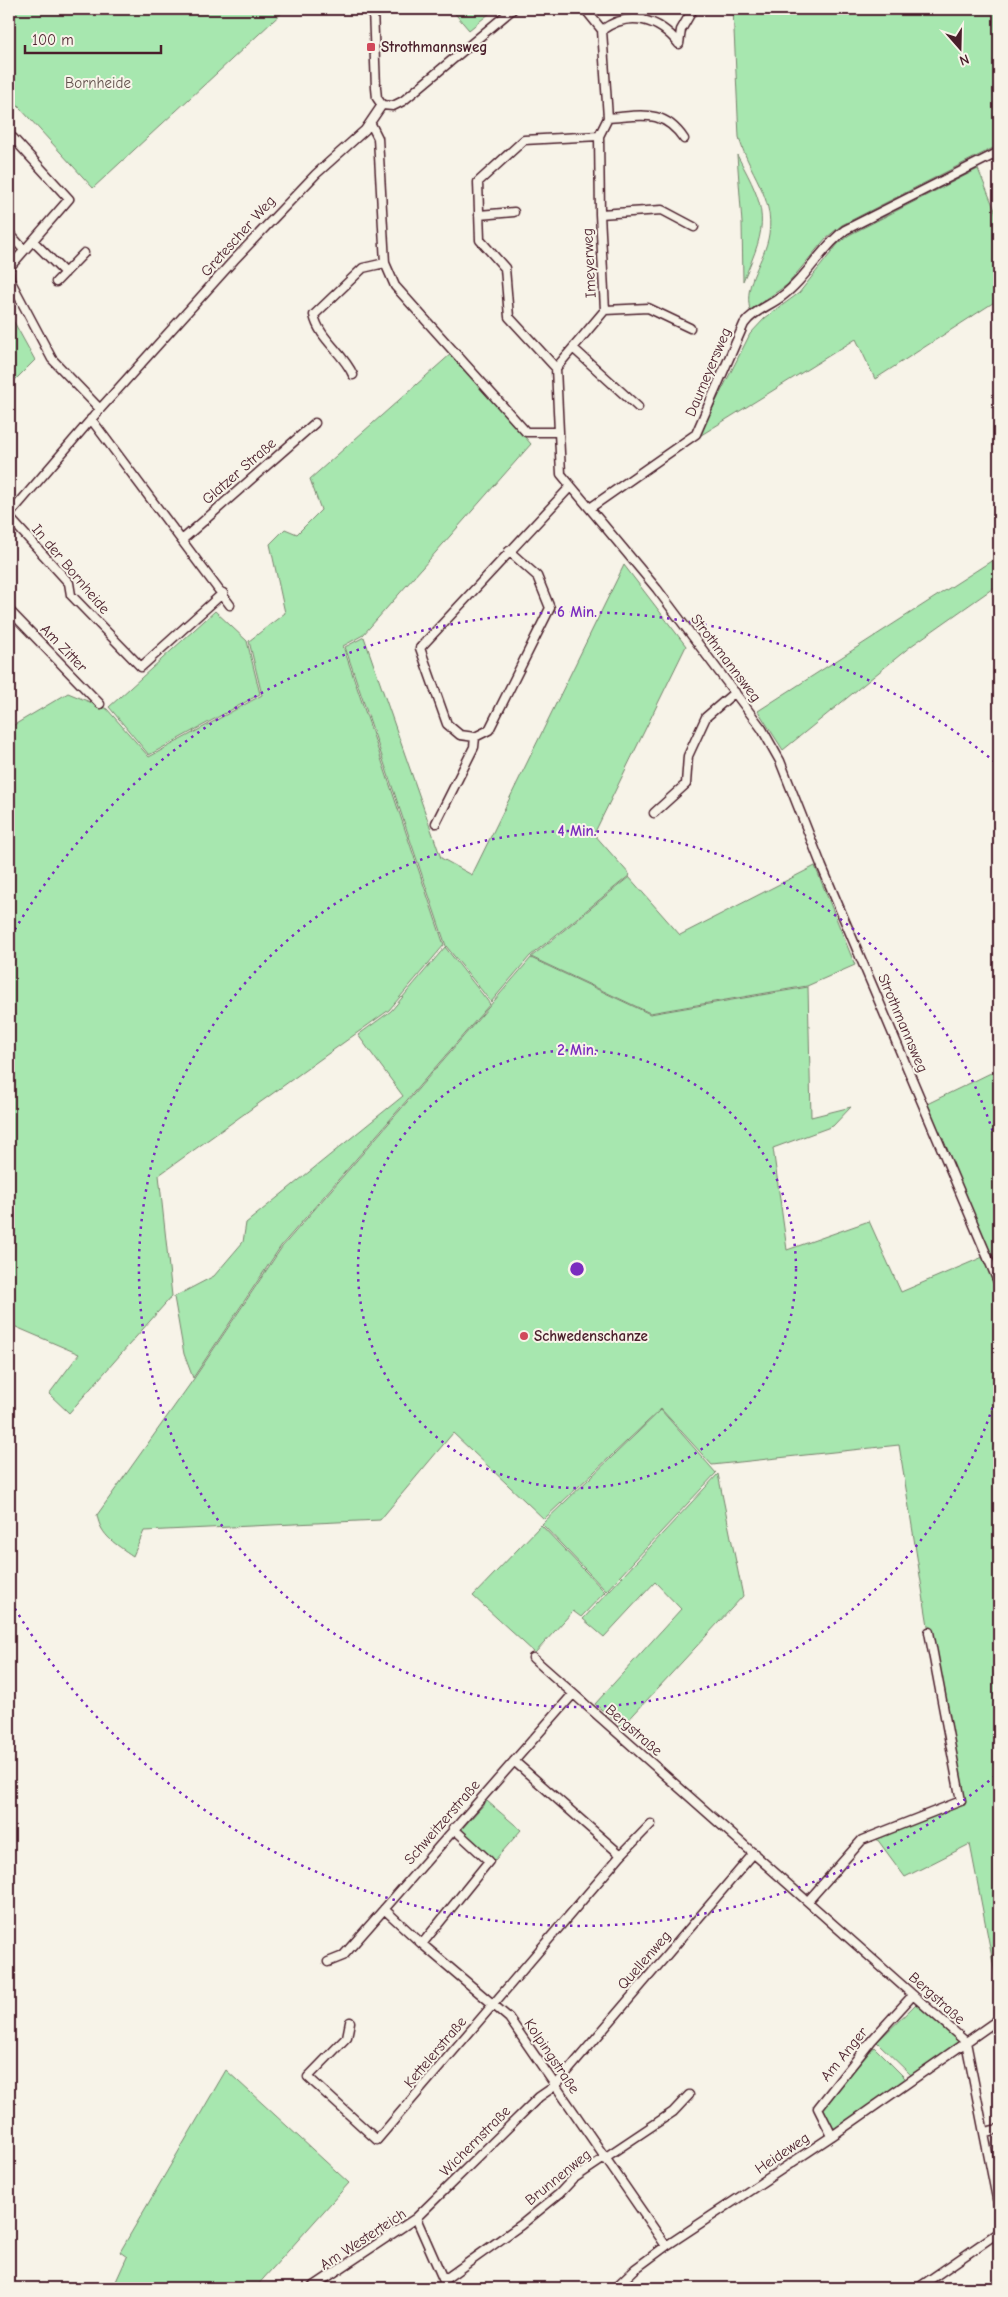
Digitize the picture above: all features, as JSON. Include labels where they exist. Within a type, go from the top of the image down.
[{"type":"street","points":[[372,9],[377,98],[382,105],[393,106],[403,102],[513,9]]},
{"type":"street","points":[[585,9],[602,30],[608,118],[655,115],[676,128],[684,139]]},
{"type":"street","points":[[602,30],[614,22],[647,20],[670,33],[679,44],[681,30],[692,9]]},
{"type":"street","name":"Gretescher Weg","points":[[9,516],[100,408],[291,199],[371,124],[382,105]]},
{"type":"street","name":"Imeyerweg","points":[[556,368],[605,310],[600,214],[599,136],[608,118]]},
{"type":"street","points":[[371,124],[378,138],[385,263],[395,286],[526,432],[559,432],[556,368],[509,317],[505,268],[480,240],[478,182],[524,140],[599,136]]},
{"type":"street","points":[[9,142],[13,138],[69,199],[9,270],[10,280],[52,359],[100,408]]},
{"type":"street","name":"Daumeyersweg","points":[[590,508],[696,434],[748,318],[792,288],[832,240],[845,230],[999,152]]},
{"type":"street","name":"Imeyerweg","points":[[600,214],[662,210],[694,227]]},
{"type":"street","points":[[479,214],[514,212]]},
{"type":"street","points":[[9,234],[24,250]]},
{"type":"street","points":[[32,241],[65,273]]},
{"type":"street","points":[[56,282],[84,253]]},
{"type":"street","points":[[353,375],[347,363],[317,328],[314,315],[363,268],[385,263]]},
{"type":"street","name":"Imeyerweg","points":[[605,310],[648,308],[690,328]]},
{"type":"street","points":[[573,348],[638,407]]},
{"type":"street","points":[[91,420],[230,605]]},
{"type":"street","name":"Glatzer Straße","points":[[182,540],[315,423]]},
{"type":"street","name":"Strothmannsweg","points":[[559,432],[561,474],[657,589],[762,729],[780,761],[822,866],[999,1284]]},
{"type":"street","points":[[509,551],[537,576],[550,608],[489,730],[475,737],[460,735],[448,724],[420,648],[509,551],[571,486]]},
{"type":"street","name":"In der Bornheide","points":[[9,516],[69,584],[71,595],[141,668],[222,593]]},
{"type":"street","name":"Am Zitter","points":[[9,610],[100,704]]},
{"type":"street","points":[[654,813],[686,784],[688,756],[706,717],[735,692]]},
{"type":"street","points":[[436,823],[474,747],[475,737]]},
{"type":"street","points":[[808,1901],[862,1840],[962,1801],[929,1632]]},
{"type":"street","name":"Bergstraße","points":[[533,1658],[966,2042],[999,2209]]},
{"type":"street","name":"Schweitzerstraße","points":[[328,1962],[342,1956],[573,1694]]},
{"type":"street","points":[[514,1760],[621,1855]]},
{"type":"street","name":"Kettelerstraße","points":[[350,2022],[347,2037],[308,2076],[377,2140],[621,1855],[651,1824]]},
{"type":"street","points":[[422,1944],[489,1861],[454,1828]]},
{"type":"street","name":"Quellenweg","points":[[555,2086],[754,1853]]},
{"type":"street","name":"Kolpingstraße","points":[[384,1909],[509,2018],[666,2246]]},
{"type":"street","name":"Am Anger","points":[[832,2136],[818,2108],[872,2040],[913,1995]]},
{"type":"street","name":"Heideweg","points":[[615,2288],[635,2269],[666,2246],[832,2136],[999,2019]]},
{"type":"street","name":"Wichernstraße","points":[[416,2218],[539,2097],[555,2086]]},
{"type":"street","name":"Brunnenweg","points":[[446,2284],[559,2194],[573,2179],[673,2112],[689,2095]]},
{"type":"street","points":[[985,2132],[999,2129]]},
{"type":"street","name":"Am Westerteich","points":[[311,2288],[416,2218],[446,2284]]},
{"type":"street","points":[[918,2288],[999,2232]]},
{"type":"green space","name":"Bornheide","points":[[9,9],[286,9],[93,188],[9,96]]},
{"type":"green space","points":[[451,9],[495,9],[469,30]]},
{"type":"green space","points":[[733,9],[999,9],[999,145],[842,225],[826,238],[787,285],[750,310],[749,290],[767,244],[770,221],[764,196],[739,137]]},
{"type":"green space","points":[[737,155],[755,190],[761,217],[761,230],[757,245],[743,281],[742,223]]},
{"type":"green space","points":[[978,169],[999,220],[999,299],[875,379],[856,339],[698,437],[750,334],[765,318],[799,293],[838,244],[849,235]]},
{"type":"green space","points":[[9,313],[35,360],[9,386]]},
{"type":"green space","points":[[452,353],[531,444],[363,635],[343,646],[444,945],[389,1010],[159,1175],[172,1296],[69,1413],[49,1394],[79,1354],[9,1324],[9,728],[68,693],[107,709],[149,757],[262,695],[249,641],[285,613],[270,544],[285,529],[297,534],[321,510],[310,479]]},
{"type":"green space","points":[[999,556],[999,584],[911,646],[783,750],[758,711]]},
{"type":"green space","points":[[624,565],[686,646],[594,834],[630,875],[530,956],[491,1002],[446,946],[345,647],[364,637],[441,858],[472,875]]},
{"type":"green space","points":[[215,611],[247,641],[260,694],[149,755],[109,707]]},
{"type":"green space","points":[[815,866],[855,965],[807,986],[650,1013],[531,957],[629,877],[680,935]]},
{"type":"green space","points":[[445,947],[490,1004],[281,1246],[193,1378],[184,1354],[174,1297],[214,1276],[243,1242],[246,1223],[403,1096],[358,1035],[391,1011]]},
{"type":"green space","points":[[531,958],[650,1014],[808,987],[811,1117],[851,1107],[833,1126],[773,1148],[787,1250],[869,1221],[901,1292],[983,1257],[999,1296],[999,1994],[970,1844],[905,1877],[877,1839],[961,1801],[929,1632],[899,1445],[712,1465],[661,1409],[544,1519],[453,1433],[380,1520],[144,1531],[133,1556],[115,1544],[99,1523],[97,1515],[193,1380],[282,1247]]},
{"type":"green space","points":[[999,1069],[999,1272],[927,1104]]},
{"type":"green space","points":[[661,1410],[716,1473],[606,1591],[542,1524]]},
{"type":"green space","points":[[718,1474],[743,1596],[622,1727],[595,1704],[681,1609],[655,1582],[604,1637],[583,1619]]},
{"type":"green space","points":[[541,1525],[605,1592],[581,1617],[573,1611],[535,1653],[473,1596]]},
{"type":"green space","points":[[487,1801],[521,1830],[495,1860],[461,1830]]},
{"type":"green space","points":[[918,2002],[960,2041],[912,2076],[877,2042]]},
{"type":"green space","points":[[874,2047],[907,2080],[833,2131],[820,2109]]},
{"type":"green space","points":[[226,2070],[349,2183],[255,2288],[113,2288],[127,2257],[120,2252]]},
{"type":"place","name":"Strothmannsweg","points":[[371,47]]},
{"type":"place","name":"Schwedenschanze","points":[[524,1336]]}]
